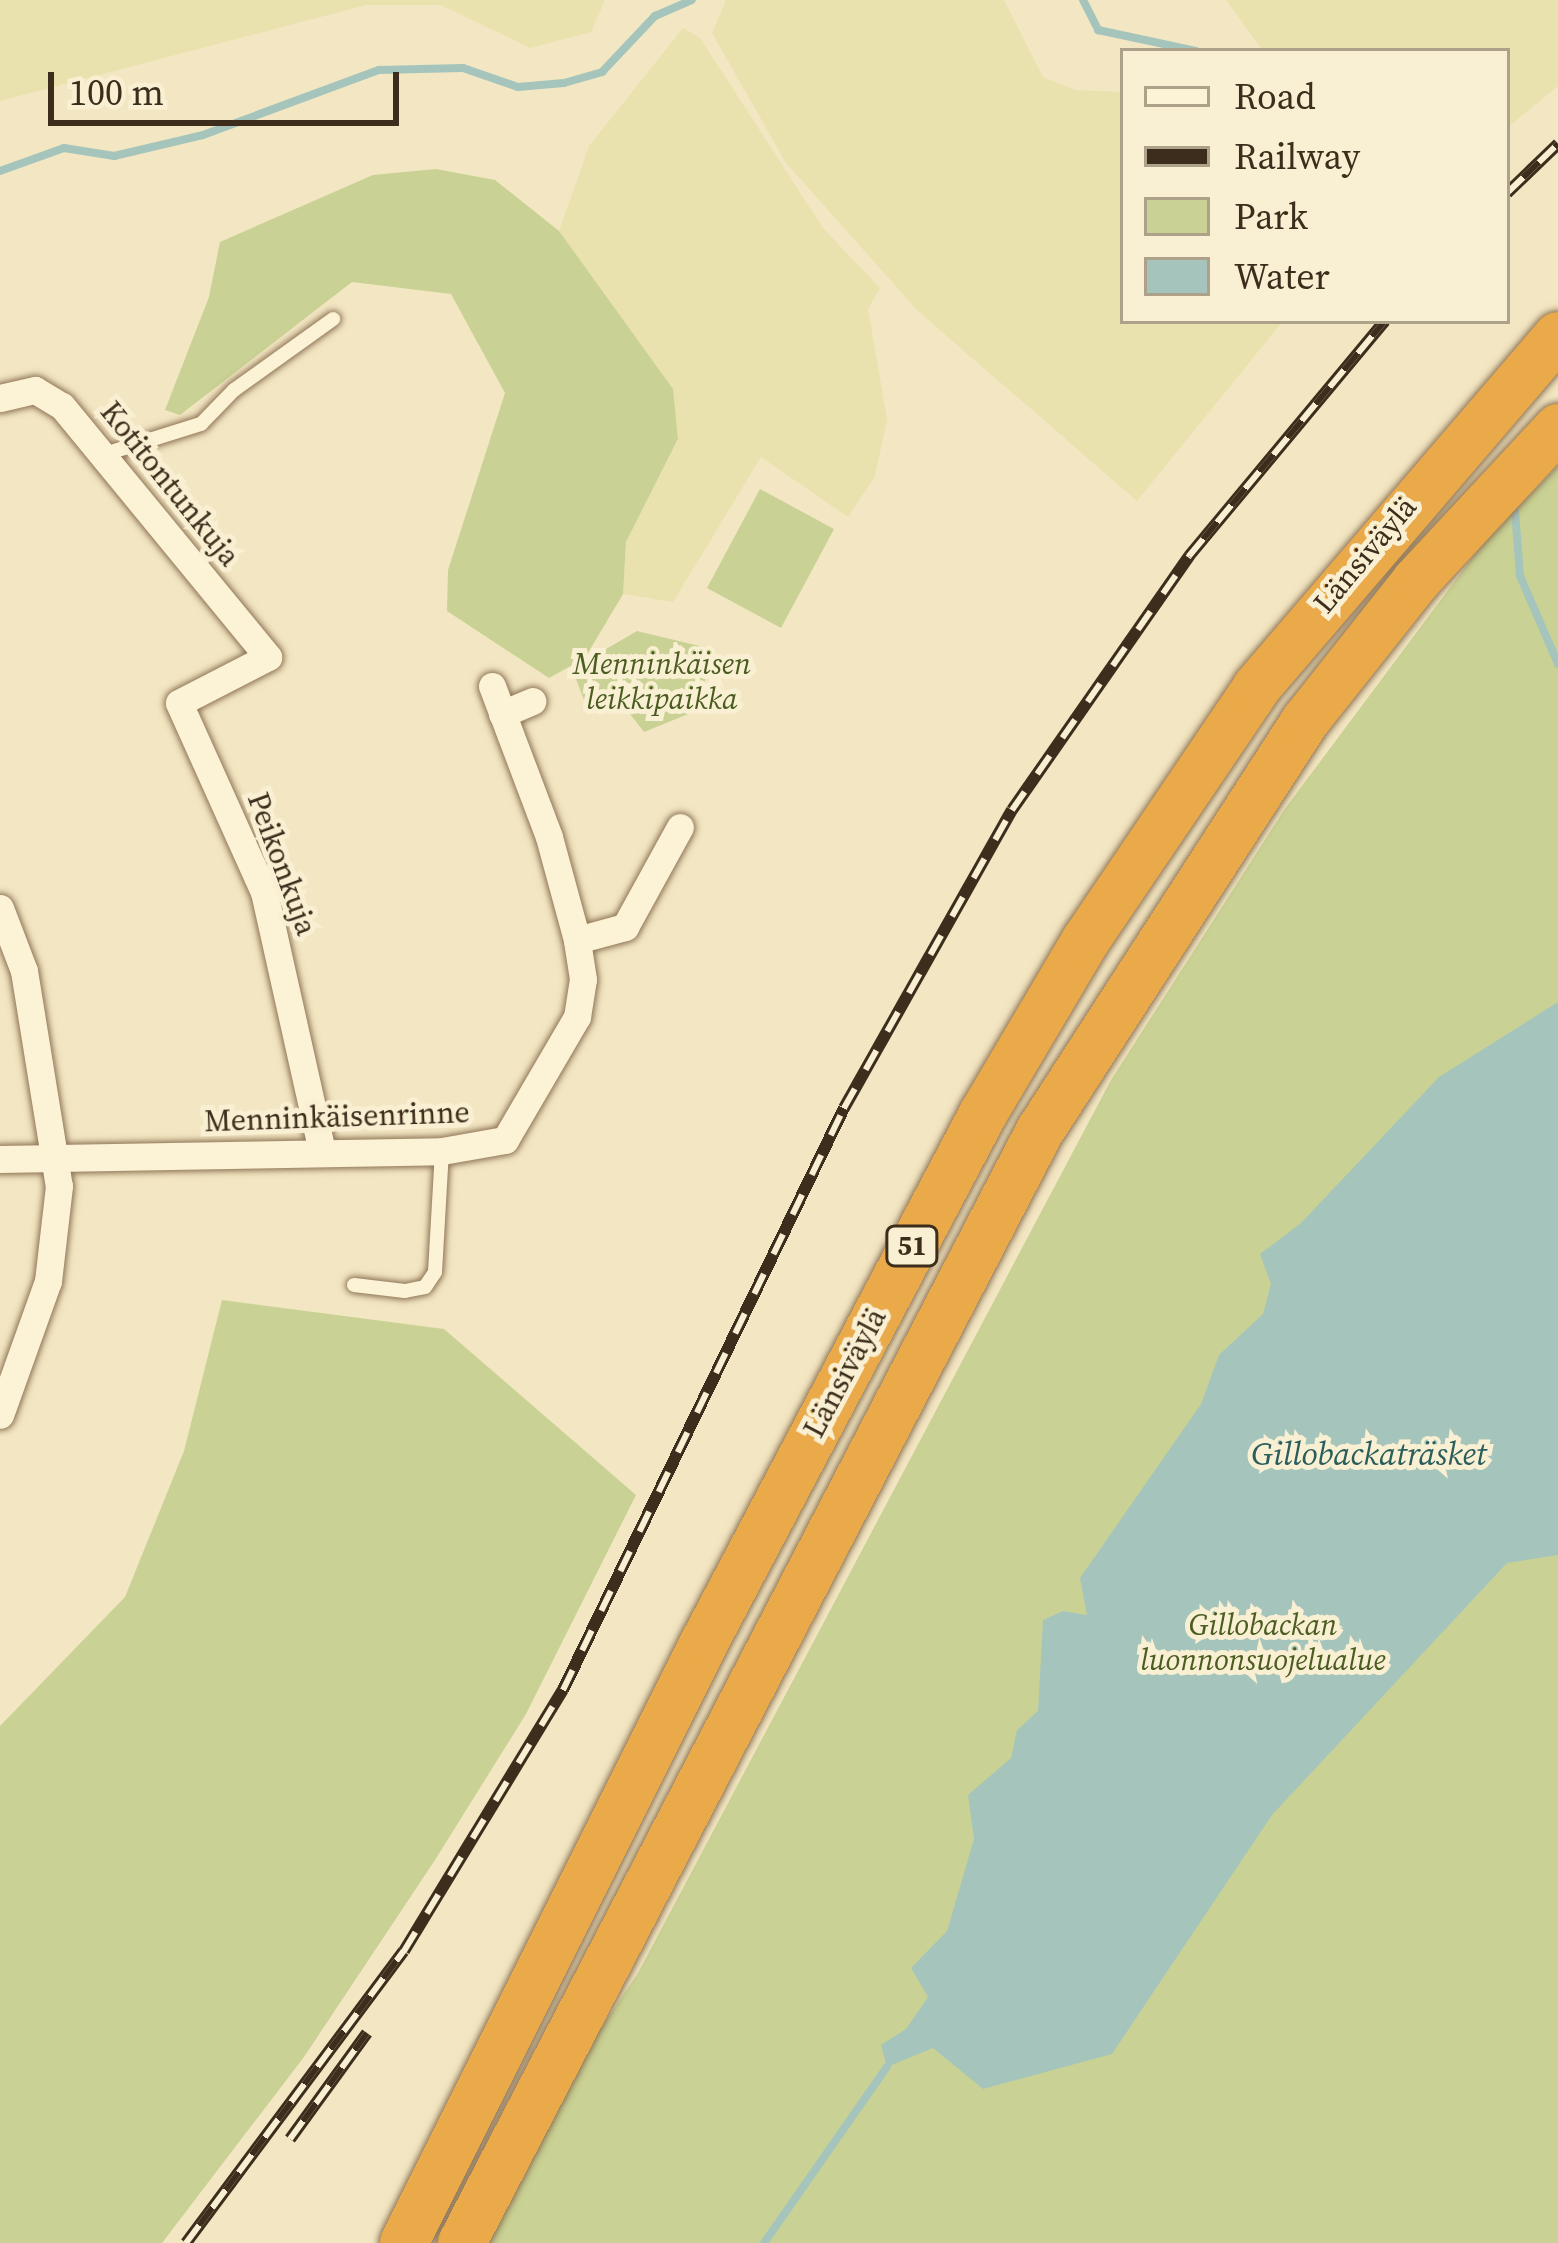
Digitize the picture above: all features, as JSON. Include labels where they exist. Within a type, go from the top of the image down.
[{"type":"highway","name":"Länsiväylä","points":[[462,2243],[1040,1131],[1306,720],[1416,581],[1558,336]]},
{"type":"highway","name":"Länsiväylä","points":[[404,2243],[705,1641],[983,1114],[1097,922],[1257,687],[1490,460],[1558,428]]},
{"type":"street","name":"Kotitontunkuja","points":[[0,398],[35,390],[62,406],[268,657]]},
{"type":"street","name":"Peikonkuja","points":[[268,657],[179,703],[264,892],[322,1151]]},
{"type":"street","name":"Menninkäisenrinne","points":[[0,1159],[442,1151],[505,1140],[518,1126],[577,1016],[584,979],[577,940],[492,686]]},
{"type":"street","points":[[502,714],[532,701]]},
{"type":"street","points":[[577,940],[625,927],[680,827]]},
{"type":"street","points":[[0,908],[23,971],[56,1157],[48,1281],[0,1415]]},
{"type":"lane","points":[[105,454],[201,424],[234,390],[333,319]]},
{"type":"lane","points":[[354,1286],[405,1291],[425,1287],[435,1273],[442,1151]]},
{"type":"shaded area","points":[[0,0],[605,0],[591,32],[530,48],[441,5],[366,5],[0,101]]},
{"type":"shaded area","points":[[726,0],[1004,0],[1043,77],[1075,90],[1120,92],[1120,324],[1281,324],[1137,501],[919,312],[786,163],[712,33]]},
{"type":"shaded area","points":[[1226,0],[1558,0],[1558,86],[1510,126],[1510,48],[1261,48]]},
{"type":"shaded area","points":[[683,28],[700,38],[823,228],[880,288],[868,309],[887,419],[875,476],[848,517],[761,457],[673,602],[623,594],[626,542],[678,440],[559,231],[589,146]]},
{"type":"green space","points":[[436,169],[495,180],[559,231],[673,389],[678,439],[626,542],[623,594],[585,658],[549,678],[447,611],[448,570],[505,393],[451,294],[352,282],[180,415],[165,410],[209,297],[220,242],[373,175]]},
{"type":"green space","name":"Gillobackan luonnonsuojelualue","points":[[1558,466],[1558,2243],[455,2243],[638,1973],[1111,1080],[1284,810],[1484,542]]},
{"type":"green space","points":[[760,489],[834,529],[781,628],[707,588]]},
{"type":"green space","name":"Menninkäisen leikkipaikka","points":[[637,631],[712,649],[698,710],[644,732],[620,701],[599,709],[584,700],[576,679],[577,666]]},
{"type":"green space","points":[[222,1300],[444,1329],[636,1495],[526,1714],[435,1860],[304,2057],[162,2243],[0,2243],[0,1726],[125,1597],[184,1451]]},
{"type":"water","name":"Gillobackaträsket","points":[[1558,1002],[1558,1555],[1507,1563],[1272,1815],[1112,2054],[983,2089],[933,2048],[887,2067],[881,2045],[906,2029],[928,1997],[911,1968],[947,1931],[974,1839],[968,1795],[1011,1758],[1017,1730],[1038,1711],[1043,1620],[1063,1611],[1087,1615],[1080,1578],[1201,1404],[1219,1355],[1263,1314],[1271,1284],[1260,1254],[1301,1223],[1439,1077]]},
{"type":"waterway","points":[[0,171],[64,148],[114,156],[203,135],[379,70],[463,68],[518,87],[564,83],[602,72],[655,16],[692,0]]},
{"type":"waterway","points":[[1083,0],[1098,30],[1182,48]]},
{"type":"waterway","points":[[1515,510],[1520,576],[1558,664]]},
{"type":"waterway","points":[[764,2243],[887,2067]]},
{"type":"railway","points":[[1510,190],[1558,144]]},
{"type":"railway","points":[[186,2243],[404,1951],[563,1690],[844,1108],[1012,810],[1189,556],[1382,324]]},
{"type":"railway","points":[[290,2139],[367,2033]]}]
